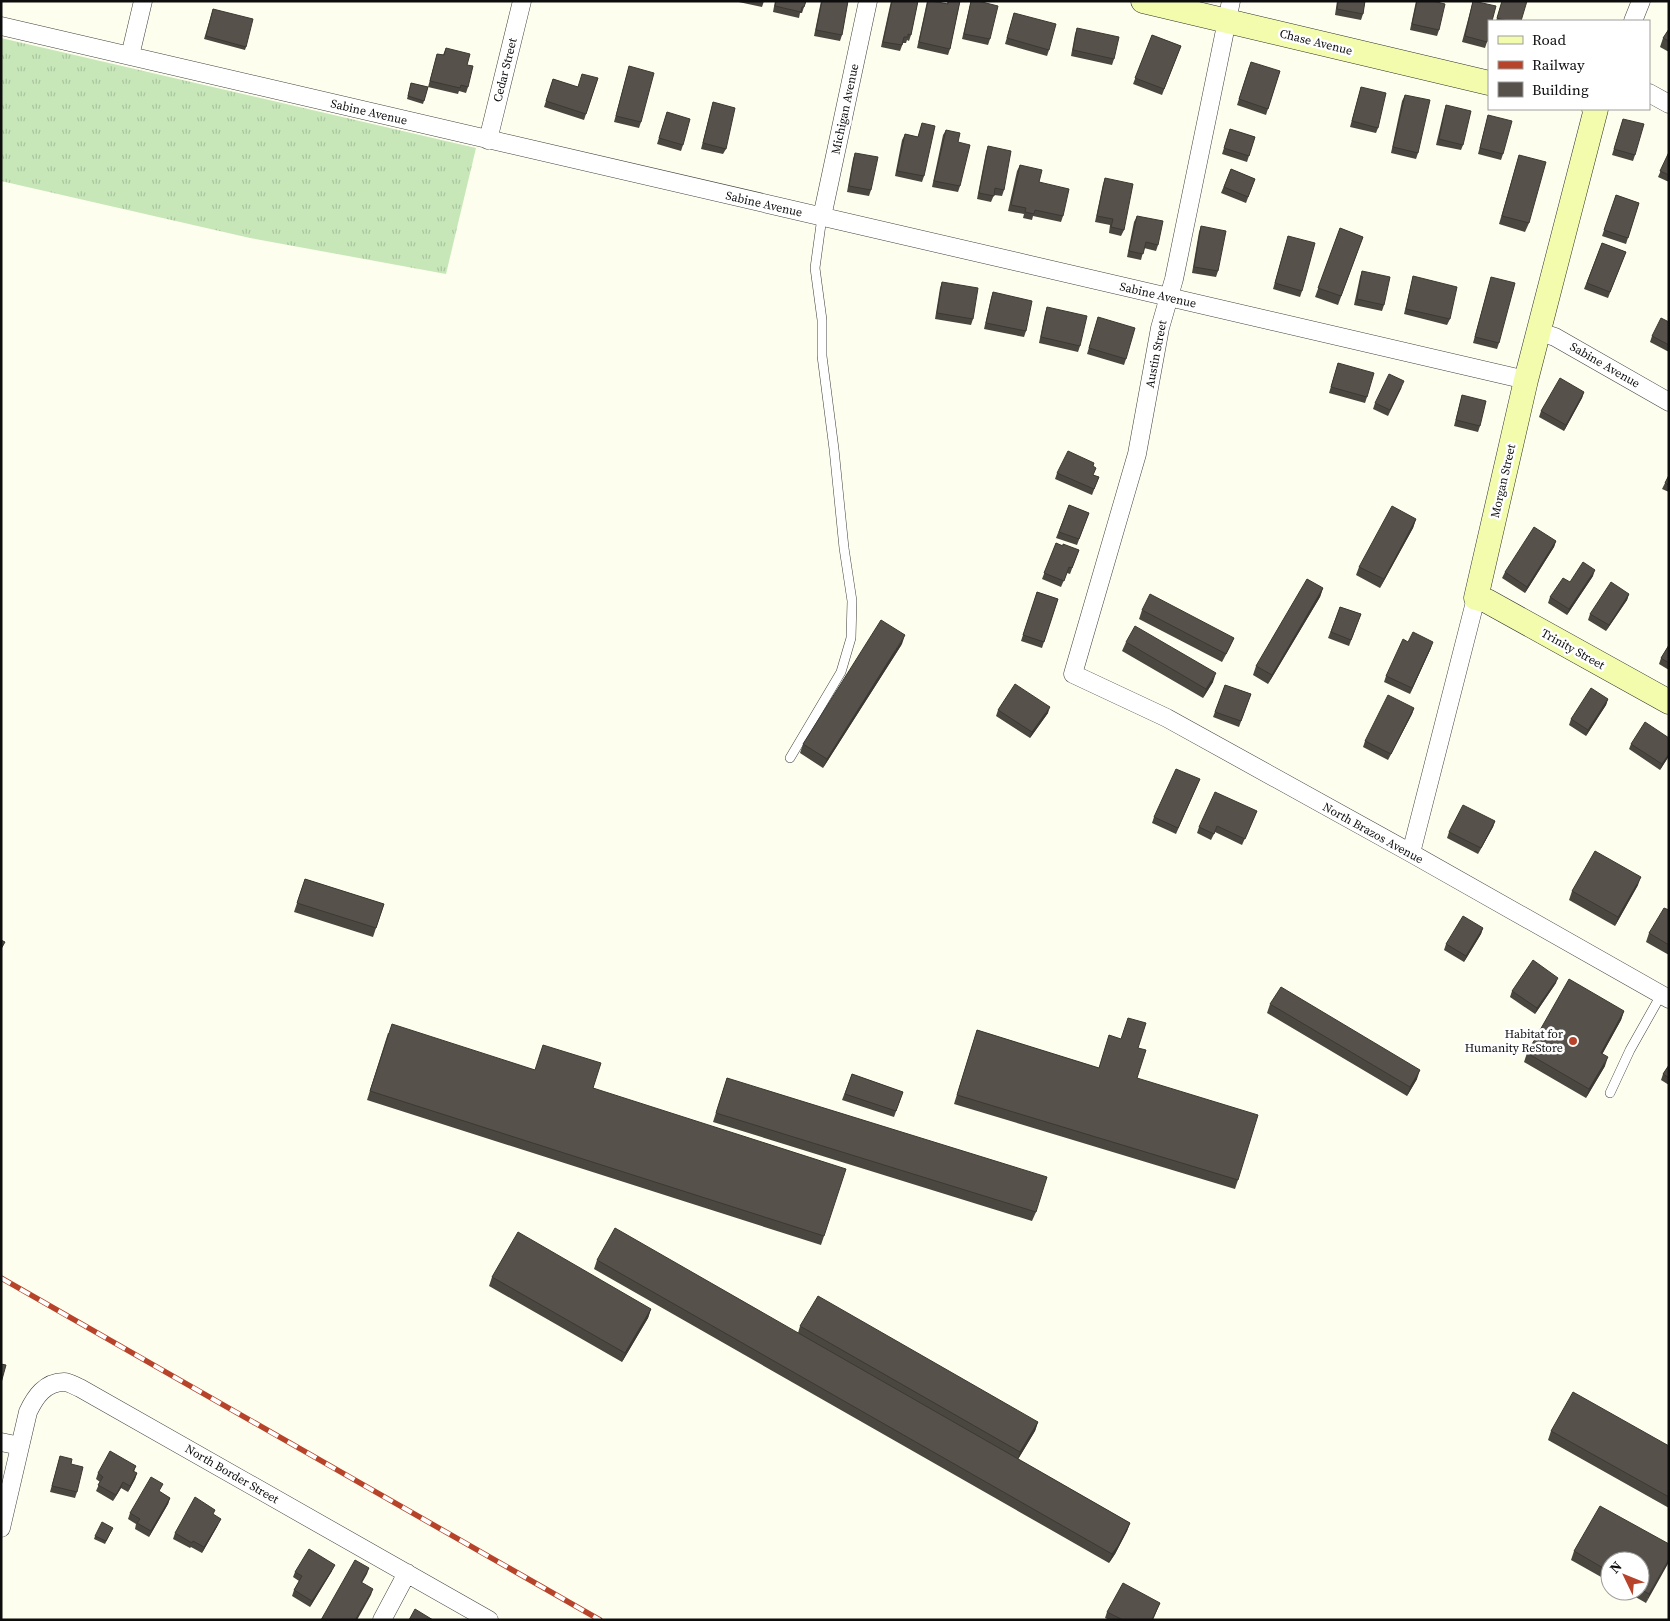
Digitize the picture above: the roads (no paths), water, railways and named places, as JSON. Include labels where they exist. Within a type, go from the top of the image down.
[{"type":"street","points":[[130,56],[143,1]]},
{"type":"street","name":"Cedar Street","points":[[488,140],[522,1]]},
{"type":"street","name":"Michigan Avenue","points":[[822,217],[868,1]]},
{"type":"street","name":"Chase Avenue","points":[[1143,1],[1228,11],[1488,83]]},
{"type":"street","points":[[1633,20],[1641,1]]},
{"type":"street","name":"Austin Street","points":[[1073,674],[1137,454],[1159,337],[1174,279],[1228,11]]},
{"type":"street","name":"Sabine Avenue","points":[[1,26],[1526,380]]},
{"type":"street","points":[[1650,93],[1669,104]]},
{"type":"street","name":"Morgan Street","points":[[1411,853],[1476,598],[1526,380],[1540,332],[1595,110]]},
{"type":"street","name":"Sabine Avenue","points":[[1540,332],[1555,336],[1669,402]]},
{"type":"street","name":"Trinity Street","points":[[1476,598],[1487,600],[1669,702]]},
{"type":"street","name":"North Brazos Avenue","points":[[1073,674],[1167,718],[1665,997]]},
{"type":"street","name":"North Border Street","points":[[20,1446],[28,1412],[34,1398],[47,1386],[65,1382],[80,1388],[489,1620]]},
{"type":"street","points":[[1,1442],[20,1446],[1,1528]]},
{"type":"street","points":[[382,1620],[407,1573]]},
{"type":"lane","points":[[790,758],[841,672],[851,638],[852,601],[822,356],[822,320],[815,268],[822,217]]},
{"type":"lane","points":[[1610,1093],[1630,1050],[1665,997]]},
{"type":"railway","points":[[1,1278],[600,1620]]},
{"type":"place","name":"Habitat for Humanity ReStore","points":[[1573,1041]]}]
